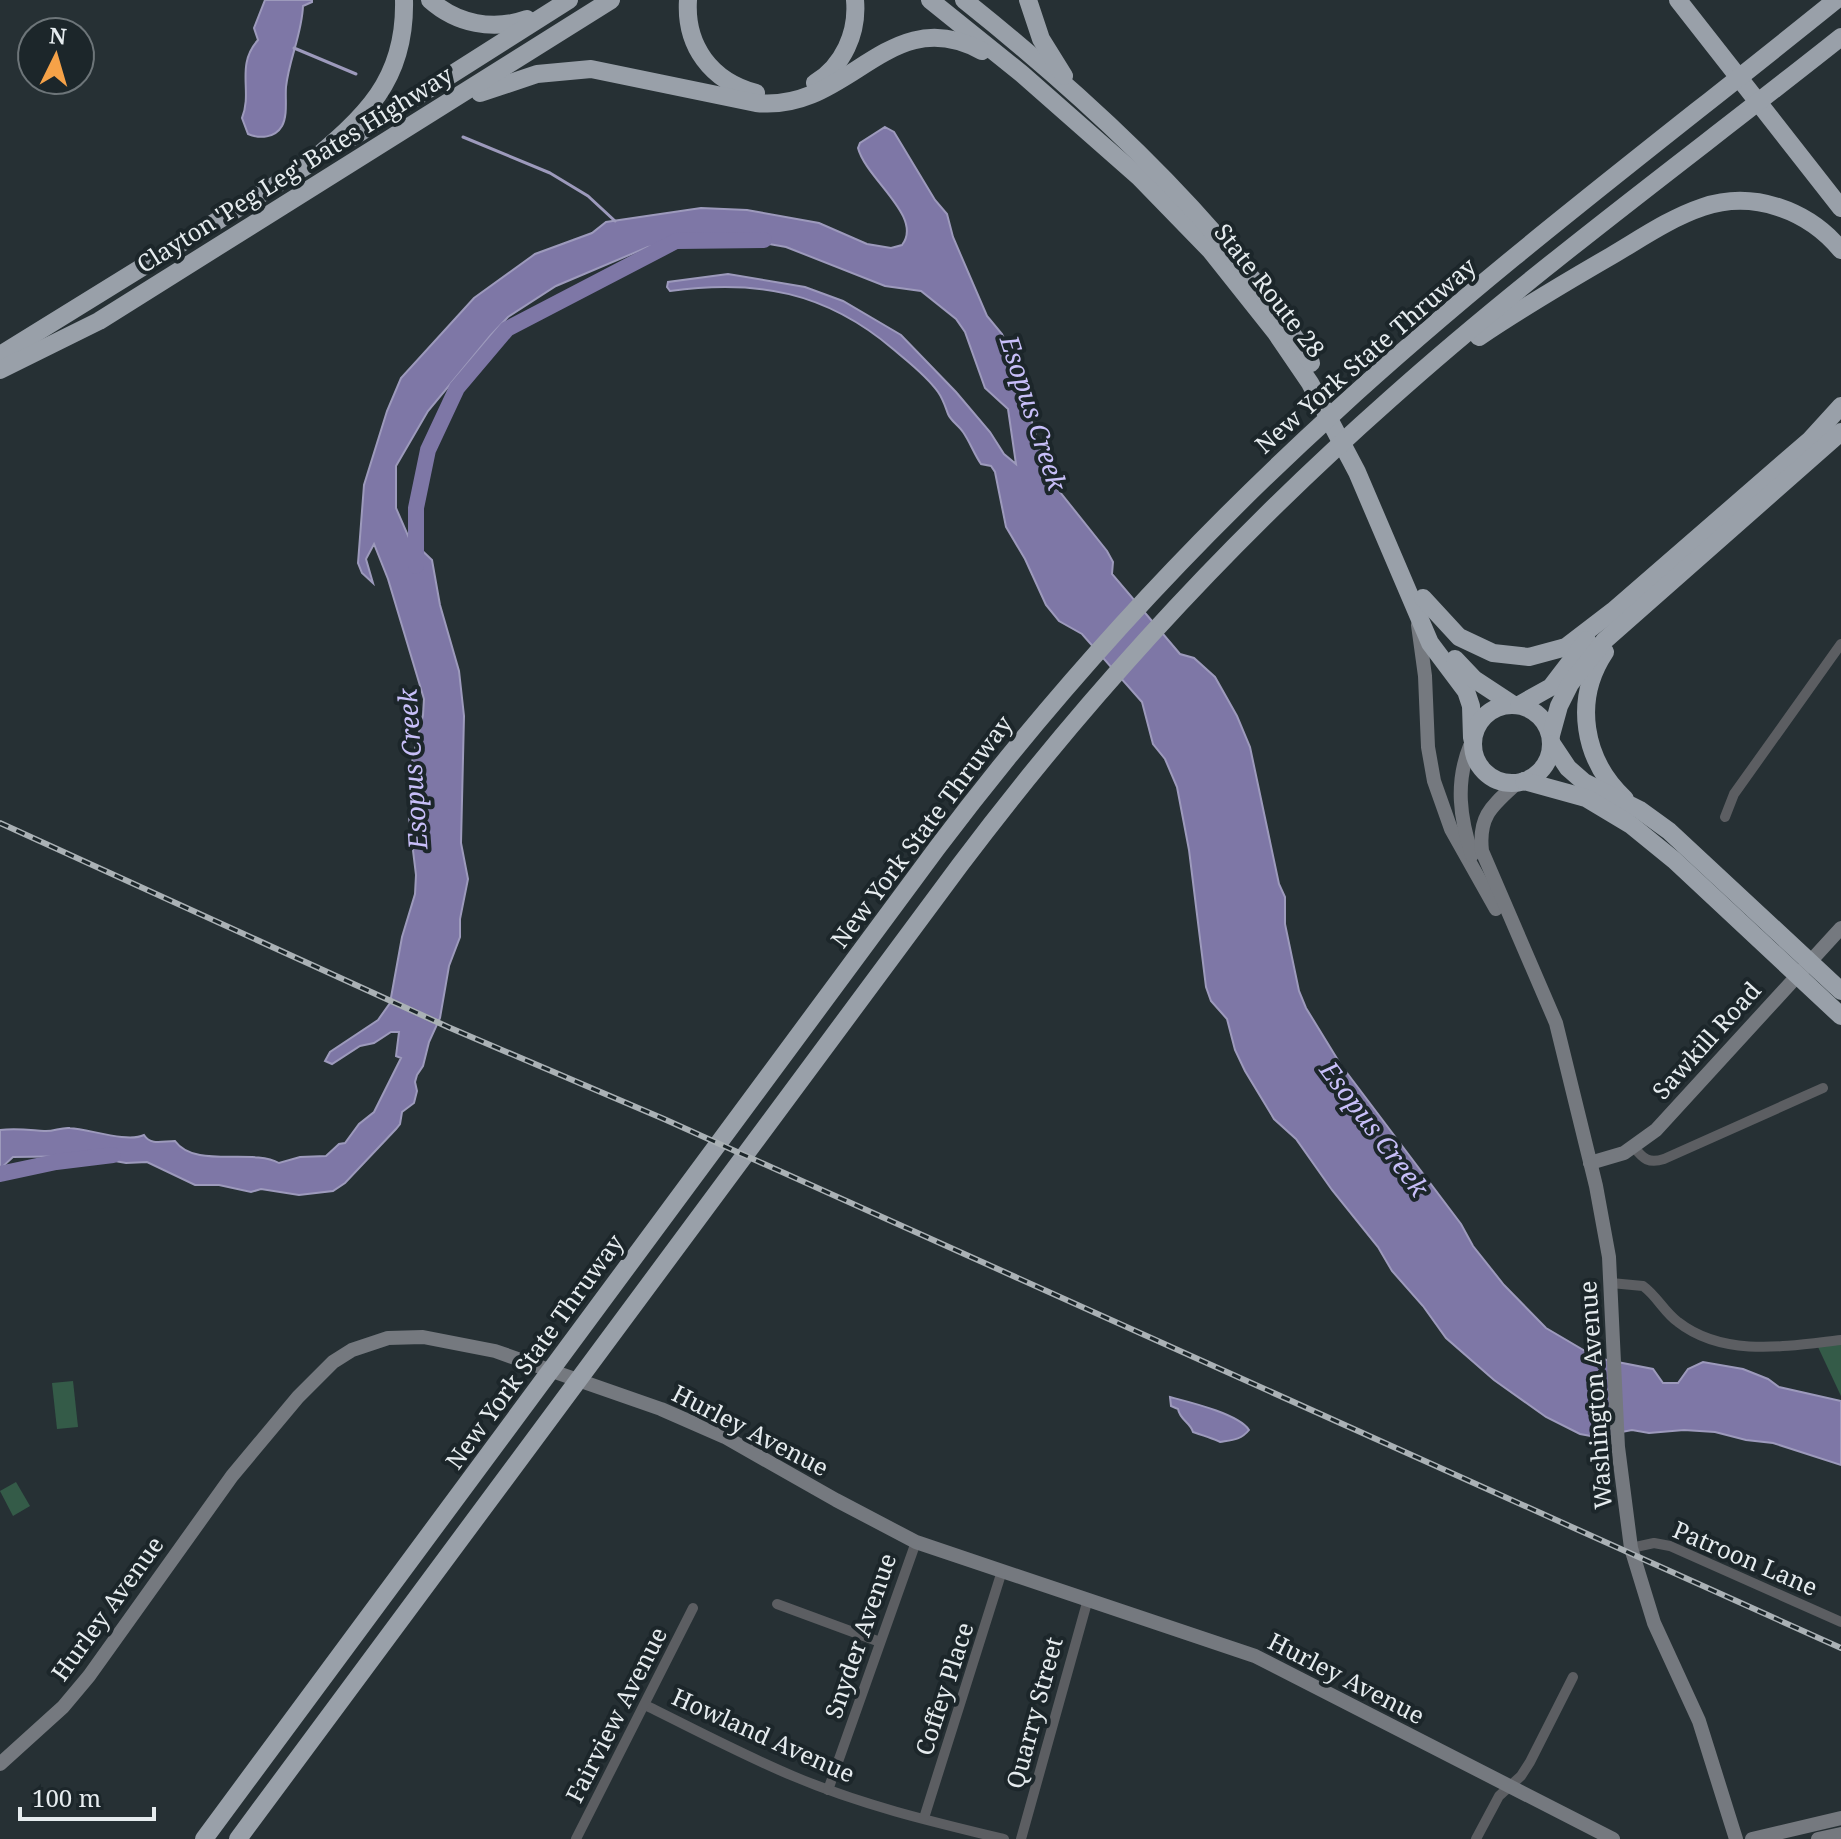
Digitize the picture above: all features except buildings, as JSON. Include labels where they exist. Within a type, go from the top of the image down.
[{"type":"highway","points":[[0,355],[306,166],[361,120],[383,89],[399,52],[404,26],[404,0]]},
{"type":"highway","points":[[430,0],[453,16],[492,25],[518,22],[567,0]]},
{"type":"highway","name":"Clayton 'Peg Leg' Bates Highway","points":[[306,166],[567,0]]},
{"type":"highway","name":"Clayton 'Peg Leg' Bates Highway","points":[[0,370],[99,321],[611,0]]},
{"type":"highway","points":[[688,0],[689,26],[697,51],[705,62],[734,85],[770,95],[806,87],[830,72],[840,61],[852,35],[855,0]]},
{"type":"highway","name":"State Route 28","points":[[930,0],[1046,94],[1139,177],[1210,250],[1314,379]]},
{"type":"highway","name":"State Route 28","points":[[964,0],[1081,101],[1149,166],[1219,240],[1276,309],[1361,468],[1436,653],[1469,698],[1471,742]]},
{"type":"highway","points":[[1028,0],[1041,39],[1081,101]]},
{"type":"highway","points":[[1678,0],[1722,50]]},
{"type":"highway","points":[[1686,0],[1841,208]]},
{"type":"highway","points":[[1714,99],[1816,0]]},
{"type":"highway","name":"New York State Thruway","points":[[204,1839],[969,806],[1063,690],[1162,581],[1264,477],[1374,377],[1487,281],[1836,0]]},
{"type":"highway","points":[[433,112],[519,78],[574,69],[625,74],[756,103],[783,104],[811,96],[896,44],[931,34],[970,43],[1046,94]]},
{"type":"highway","name":"New York State Thruway","points":[[238,1839],[975,844],[1084,708],[1182,599],[1282,499],[1391,398],[1505,303],[1841,37]]},
{"type":"highway","points":[[1777,121],[1841,196]]},
{"type":"highway","points":[[1391,398],[1541,297],[1673,221],[1704,207],[1735,201],[1783,208],[1813,223],[1841,250]]},
{"type":"highway","points":[[1816,434],[1841,406]]},
{"type":"highway","points":[[1419,605],[1459,637],[1481,649],[1505,656],[1529,657],[1554,652],[1573,642],[1613,611],[1816,434],[1841,416]]},
{"type":"highway","points":[[1521,782],[1542,770],[1559,706],[1578,672],[1604,641],[1841,432]]},
{"type":"highway","points":[[1649,600],[1601,658],[1589,687],[1585,708],[1588,739],[1602,771],[1617,791],[1669,831],[1841,991]]},
{"type":"highway","name":"State Route 28","points":[[1419,605],[1457,662],[1474,679],[1516,704]]},
{"type":"highway","points":[[1613,611],[1551,687],[1486,714],[1471,742],[1474,757],[1485,773],[1497,780],[1521,782],[1586,798],[1631,825],[1674,860],[1841,1016]]},
{"type":"highway","points":[[1516,704],[1539,716],[1568,768],[1584,782],[1640,810]]},
{"type":"street","points":[[1419,605],[1428,747],[1434,781],[1451,829],[1496,909]]},
{"type":"street","points":[[1725,817],[1734,794],[1841,644]]},
{"type":"street","name":"Washington Avenue","points":[[1471,742],[1461,780],[1461,814],[1472,853],[1496,909],[1520,942]]},
{"type":"street","name":"Washington Avenue","points":[[1521,782],[1490,809],[1481,834],[1484,860],[1556,1023],[1603,1220],[1611,1283],[1618,1447],[1631,1548],[1654,1623],[1699,1721],[1736,1839]]},
{"type":"street","name":"Sawkill Road","points":[[1590,1163],[1634,1147],[1656,1130],[1841,928]]},
{"type":"street","points":[[1634,1147],[1644,1159],[1664,1159],[1823,1088]]},
{"type":"street","points":[[1611,1283],[1643,1286],[1679,1324],[1719,1341],[1768,1347],[1841,1340]]},
{"type":"street","name":"Hurley Avenue","points":[[0,1764],[63,1707],[89,1676],[232,1476],[298,1397],[333,1362],[352,1350],[388,1338],[435,1338],[495,1351],[661,1409],[725,1437],[916,1542],[1255,1656],[1613,1839]]},
{"type":"street","name":"Snyder Avenue","points":[[828,1790],[916,1542]]},
{"type":"street","name":"Patroon Lane","points":[[1631,1548],[1654,1543],[1670,1546],[1841,1622]]},
{"type":"street","name":"Coffey Place","points":[[924,1818],[1002,1571]]},
{"type":"street","name":"Quarry Street","points":[[1021,1839],[1088,1599]]},
{"type":"street","points":[[777,1604],[880,1642]]},
{"type":"street","name":"Fairview Avenue","points":[[576,1839],[693,1608]]},
{"type":"street","points":[[1476,1839],[1499,1796],[1521,1776],[1530,1762],[1573,1677]]},
{"type":"street","name":"Howland Avenue","points":[[645,1705],[828,1790],[1004,1839]]},
{"type":"street","points":[[1752,1839],[1841,1818]]},
{"type":"street","points":[[1818,1839],[1841,1834]]},
{"type":"green space","points":[[1841,1344],[1841,1396],[1818,1347]]},
{"type":"green space","points":[[73,1381],[78,1427],[57,1429],[52,1383]]},
{"type":"green space","points":[[16,1482],[30,1506],[13,1516],[0,1491]]},
{"type":"water","points":[[265,0],[312,2],[303,6],[286,87],[284,122],[275,133],[257,137],[248,134],[242,118],[247,59],[258,40],[254,28]]},
{"type":"water","points":[[885,127],[894,132],[935,200],[947,214],[953,237],[987,316],[1002,334],[1014,361],[1048,477],[1107,551],[1113,562],[1112,574],[1180,654],[1194,658],[1215,677],[1237,716],[1250,747],[1279,884],[1285,897],[1285,924],[1299,991],[1341,1065],[1461,1224],[1473,1246],[1504,1285],[1546,1328],[1597,1358],[1653,1369],[1663,1383],[1678,1383],[1688,1369],[1703,1362],[1743,1369],[1779,1387],[1841,1401],[1841,1465],[1773,1443],[1715,1432],[1684,1430],[1649,1433],[1632,1430],[1596,1437],[1580,1434],[1546,1417],[1494,1380],[1446,1338],[1392,1271],[1378,1247],[1296,1139],[1274,1119],[1245,1071],[1235,1050],[1227,1019],[1211,1001],[1206,987],[1189,850],[1177,787],[1165,759],[1153,744],[1142,702],[1082,634],[1059,621],[1046,605],[1006,527],[995,472],[991,466],[981,464],[963,432],[949,417],[938,392],[917,369],[868,330],[816,302],[761,289],[732,287],[670,291],[667,287],[668,282],[728,274],[805,287],[843,301],[901,335],[956,392],[1004,454],[1016,464],[1008,409],[985,388],[965,332],[956,319],[921,291],[885,286],[786,247],[746,240],[710,237],[648,247],[556,286],[508,317],[491,335],[428,411],[396,466],[396,508],[409,538],[432,560],[440,605],[459,671],[464,716],[461,843],[468,879],[460,919],[460,937],[449,966],[440,1018],[417,1075],[414,1103],[402,1112],[396,1129],[345,1183],[333,1191],[299,1195],[195,1185],[147,1162],[126,1163],[87,1156],[13,1157],[0,1169],[0,1130],[47,1131],[67,1128],[118,1137],[144,1135],[154,1142],[175,1141],[196,1154],[254,1157],[279,1163],[300,1157],[326,1156],[339,1144],[345,1143],[359,1124],[374,1112],[401,1058],[396,1056],[399,1032],[391,1032],[374,1043],[360,1046],[332,1064],[325,1061],[330,1052],[378,1020],[390,1003],[402,937],[415,894],[416,875],[409,818],[411,766],[424,699],[388,579],[374,544],[366,559],[373,583],[362,573],[358,563],[364,485],[387,411],[401,378],[474,298],[535,254],[592,233],[606,222],[701,208],[747,210],[819,223],[867,244],[891,248],[902,245],[907,234],[906,222],[858,148],[860,143]]},
{"type":"water","points":[[1170,1397],[1225,1414],[1249,1430],[1239,1438],[1220,1442],[1193,1432],[1178,1409],[1171,1406]]},
{"type":"waterway","points":[[294,48],[356,74]]},
{"type":"waterway","points":[[463,137],[550,173],[588,196],[615,221]]},
{"type":"waterway","name":"Esopus Creek","points":[[416,566],[416,508],[428,450],[457,388],[507,329],[676,241],[764,240]]},
{"type":"waterway","name":"Esopus Creek","points":[[0,1174],[56,1162],[113,1155]]},
{"type":"railway","points":[[0,823],[448,1027],[664,1119],[1841,1648]]}]
